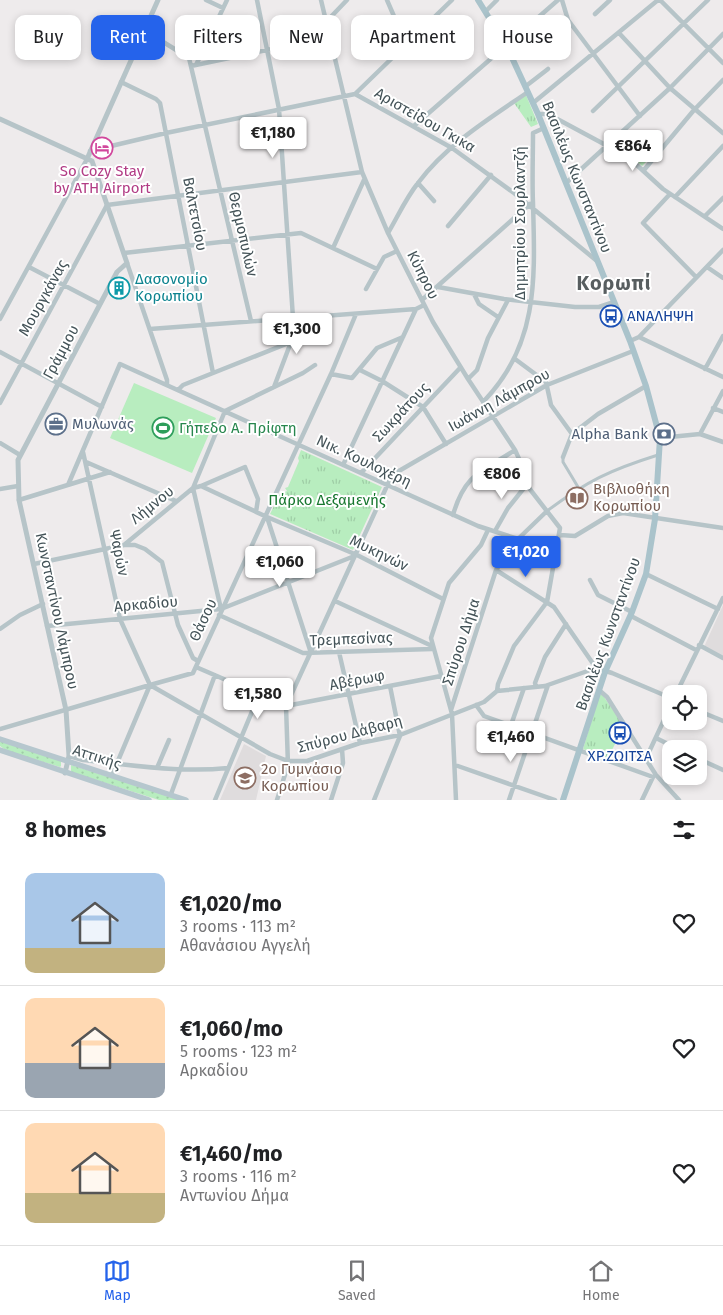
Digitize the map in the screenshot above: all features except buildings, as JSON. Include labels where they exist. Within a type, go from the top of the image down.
[{"type":"main road","name":"Βασιλέως Κωνσταντίνου","points":[[478,0],[488,15]]},
{"type":"main road","name":"Βασιλέως Κωνσταντίνου","points":[[513,60],[544,128],[630,340],[646,386],[660,438],[656,520],[646,574],[631,614],[605,672],[563,800]]},
{"type":"main road","name":"Αττικής","points":[[2,740],[69,759],[186,800]]},
{"type":"main road","name":"Αττικής","points":[[0,750],[149,800]]},
{"type":"street","points":[[151,15],[158,0]]},
{"type":"street","points":[[206,0],[223,8]]},
{"type":"street","points":[[194,66],[228,0]]},
{"type":"street","points":[[257,0],[279,110],[293,318],[291,342],[274,387]]},
{"type":"street","name":"Κύπρου","points":[[321,0],[324,15]]},
{"type":"street","points":[[333,15],[348,0]]},
{"type":"street","points":[[387,0],[393,15]]},
{"type":"street","points":[[436,15],[452,0]]},
{"type":"street","points":[[486,11],[497,0]]},
{"type":"street","points":[[542,15],[558,0]]},
{"type":"street","points":[[562,0],[568,20],[640,116]]},
{"type":"street","points":[[595,14],[610,0]]},
{"type":"street","points":[[533,103],[659,0],[723,62]]},
{"type":"street","points":[[593,111],[708,0]]},
{"type":"street","points":[[619,33],[670,88],[723,133]]},
{"type":"street","points":[[566,183],[670,88],[723,34]]},
{"type":"street","name":"Θερμοπυλών","points":[[165,43],[187,56],[194,66],[205,124],[251,321]]},
{"type":"street","points":[[194,66],[268,50]]},
{"type":"street","points":[[0,319],[87,158],[131,60]]},
{"type":"street","name":"Κύπρου","points":[[335,60],[364,180],[396,251],[460,368],[484,401],[515,450],[529,488],[559,526],[560,535]]},
{"type":"street","points":[[355,94],[390,60]]},
{"type":"street","points":[[414,125],[492,60]]},
{"type":"street","points":[[388,232],[418,182],[452,148],[527,89],[548,69]]},
{"type":"street","points":[[644,170],[694,110],[723,80]]},
{"type":"street","name":"Βαλτετσίου","points":[[121,82],[156,99],[160,103],[214,373]]},
{"type":"street","name":"Αριστείδου Γκικα","points":[[90,151],[205,124],[355,94],[414,125],[491,175],[598,263]]},
{"type":"street","points":[[538,114],[548,114],[628,156],[655,183],[723,229]]},
{"type":"street","points":[[0,119],[87,158],[93,164],[150,329],[167,385]]},
{"type":"street","name":"Δημητρίου Σουρλαντζή","points":[[484,401],[515,359],[529,319],[532,302],[533,133],[544,128]]},
{"type":"street","points":[[623,132],[651,161]]},
{"type":"street","points":[[675,197],[723,146]]},
{"type":"street","points":[[107,205],[362,172]]},
{"type":"street","points":[[448,226],[491,175]]},
{"type":"street","points":[[333,248],[364,180]]},
{"type":"street","points":[[418,182],[434,201]]},
{"type":"street","points":[[670,194],[643,223],[696,277]]},
{"type":"street","points":[[706,216],[723,198]]},
{"type":"street","points":[[423,299],[533,201]]},
{"type":"street","name":"Μουργκάνας","points":[[0,403],[65,286],[107,205]]},
{"type":"street","points":[[124,253],[288,233],[305,234],[377,269]]},
{"type":"street","points":[[630,340],[639,337],[723,250]]},
{"type":"street","points":[[366,289],[384,257],[396,251]]},
{"type":"street","name":"Γράμμου","points":[[20,455],[117,272],[127,263]]},
{"type":"street","points":[[29,267],[100,304]]},
{"type":"street","points":[[707,267],[723,278]]},
{"type":"street","points":[[438,287],[508,300],[592,308],[614,302]]},
{"type":"street","points":[[474,294],[479,304],[498,317]]},
{"type":"street","points":[[468,379],[477,370],[498,317],[508,300]]},
{"type":"street","points":[[150,329],[416,309],[424,305]]},
{"type":"street","points":[[344,465],[416,309]]},
{"type":"street","name":"Θάσου","points":[[196,667],[221,609],[267,517],[356,314]]},
{"type":"street","points":[[706,369],[723,336]]},
{"type":"street","points":[[331,374],[350,379],[360,370],[377,348],[403,337]]},
{"type":"street","points":[[639,337],[723,377]]},
{"type":"street","points":[[178,390],[183,385],[291,342]]},
{"type":"street","name":"Ιωάννη Λάμπρου","points":[[386,485],[392,475],[547,385],[633,350]]},
{"type":"street","points":[[0,352],[102,407],[68,485]]},
{"type":"street","points":[[515,359],[537,374],[547,385],[551,405],[572,434]]},
{"type":"street","name":"Νικ. Κουλοχέρη","points":[[102,407],[120,364],[453,515],[488,530],[518,538]]},
{"type":"street","points":[[193,488],[225,411],[315,365]]},
{"type":"street","name":"Σωκράτους","points":[[361,473],[460,368]]},
{"type":"street","points":[[360,370],[382,381],[423,407],[446,444]]},
{"type":"street","points":[[578,487],[563,462],[572,434],[598,414],[646,386]]},
{"type":"street","points":[[700,434],[723,391]]},
{"type":"street","points":[[713,408],[723,412]]},
{"type":"street","points":[[660,438],[700,434],[723,442]]},
{"type":"street","points":[[0,443],[20,455]]},
{"type":"street","name":"Ψαρών","points":[[83,450],[120,619],[150,685]]},
{"type":"street","points":[[453,515],[462,490],[470,480],[515,450]]},
{"type":"street","name":"Κωνσταντίνου Λάμπρου","points":[[20,455],[19,500],[66,710],[69,759],[65,773]]},
{"type":"street","points":[[547,511],[578,487],[615,468],[658,455]]},
{"type":"street","points":[[86,462],[176,501]]},
{"type":"street","points":[[193,488],[245,467],[258,499],[256,512]]},
{"type":"street","points":[[19,500],[110,472]]},
{"type":"street","points":[[495,531],[508,508],[528,483]]},
{"type":"street","points":[[277,800],[288,761],[286,706],[356,555],[386,485]]},
{"type":"street","points":[[0,489],[18,486]]},
{"type":"street","name":"Μυκηνών","points":[[201,486],[356,555],[444,599]]},
{"type":"street","name":"Λήμνου","points":[[124,545],[193,488],[221,609]]},
{"type":"street","name":"Σπύρου Δήμα","points":[[451,712],[496,570],[518,538],[547,511]]},
{"type":"street","points":[[497,692],[498,684],[514,646],[547,602],[560,535],[575,536],[608,516],[623,513],[656,520],[723,528]]},
{"type":"street","points":[[267,517],[311,653]]},
{"type":"street","points":[[456,800],[451,712],[432,647],[431,635],[451,580],[476,552],[488,530]]},
{"type":"street","points":[[34,564],[124,545],[135,545],[145,549],[162,562],[175,614],[193,658],[198,661]]},
{"type":"street","name":"Αρκαδίου","points":[[47,626],[221,609],[356,555]]},
{"type":"street","points":[[496,570],[554,607],[596,668],[662,694]]},
{"type":"street","points":[[646,574],[718,609]]},
{"type":"street","points":[[590,580],[598,595],[698,648],[723,658]]},
{"type":"street","points":[[680,685],[723,598]]},
{"type":"street","points":[[335,601],[432,647]]},
{"type":"street","points":[[0,629],[20,615],[42,604]]},
{"type":"street","name":"Τρεμπεσίνας","points":[[219,614],[303,653],[432,647]]},
{"type":"street","points":[[536,687],[535,683],[545,658],[566,624]]},
{"type":"street","points":[[339,652],[360,743]]},
{"type":"street","points":[[2,740],[2,729],[193,673],[196,667],[286,706]]},
{"type":"street","name":"Σπύρου Δάβαρη","points":[[150,685],[241,737],[288,761],[308,761],[360,743],[400,735],[451,712],[476,705],[487,700],[497,692],[548,685],[596,668]]},
{"type":"street","points":[[171,794],[215,675]]},
{"type":"street","name":"Αβέρωφ","points":[[286,706],[441,676]]},
{"type":"street","points":[[112,775],[150,685]]},
{"type":"street","points":[[509,800],[548,685]]},
{"type":"street","points":[[374,800],[400,735],[390,686]]},
{"type":"street","points":[[511,725],[524,688]]},
{"type":"street","points":[[599,690],[607,696],[645,755],[654,776],[679,800]]},
{"type":"street","points":[[215,800],[258,695]]},
{"type":"street","points":[[476,705],[484,716],[654,776]]},
{"type":"street","points":[[707,714],[723,721]]},
{"type":"street","points":[[645,755],[649,752],[662,725]]},
{"type":"street","points":[[656,738],[662,741]]},
{"type":"street","points":[[157,768],[169,740]]},
{"type":"street","points":[[331,800],[343,763],[342,749]]},
{"type":"street","points":[[69,759],[179,770],[200,771],[228,768]]},
{"type":"street","points":[[707,763],[723,770]]},
{"type":"street","points":[[455,765],[555,800]]},
{"type":"street","points":[[642,800],[654,776]]},
{"type":"shaded area","points":[[723,605],[723,657],[704,647]]},
{"type":"shaded area","name":"2ο Γυμνάσιο Κορωπίου","points":[[244,744],[266,756],[256,800],[220,800]]},
{"type":"green space","points":[[526,95],[538,124],[531,127],[514,103]]},
{"type":"green space","points":[[623,132],[649,159],[642,166],[629,154],[611,143]]},
{"type":"green space","name":"Γήπεδο Α. Πρίφτη","points":[[134,383],[216,418],[192,473],[110,438]]},
{"type":"green space","name":"Πάρκο Δεξαμενής","points":[[301,450],[382,487],[353,550],[270,514],[280,494],[287,491],[285,488],[288,487],[299,461],[298,458]]},
{"type":"green space","points":[[602,694],[624,726],[608,758],[583,749],[599,696]]},
{"type":"green space","points":[[0,741],[61,760],[61,766],[7,751],[0,746]]},
{"type":"green space","points":[[71,765],[182,800],[159,800],[71,772]]},
{"type":"place","name":"So Cozy Stay by ATH Airport","points":[[102,148]]},
{"type":"place","name":"Δασονομίο Κορωπίου","points":[[119,288]]},
{"type":"place","name":"ΑΝΑΛΗΨΗ","points":[[611,316]]},
{"type":"place","name":"Μυλωνάς","points":[[56,424]]},
{"type":"place","name":"Γήπεδο Α. Πρίφτη","points":[[163,428]]},
{"type":"place","name":"Alpha Bank","points":[[664,434]]},
{"type":"place","name":"Βιβλιοθήκη Κορωπίου","points":[[577,498]]},
{"type":"place","name":"ΧΡ.ΖΩΙΤΣΑ","points":[[620,733]]},
{"type":"place","name":"2ο Γυμνάσιο Κορωπίου","points":[[245,778]]},
{"type":"district","name":"Κορωπί","points":[[614,283]]}]
